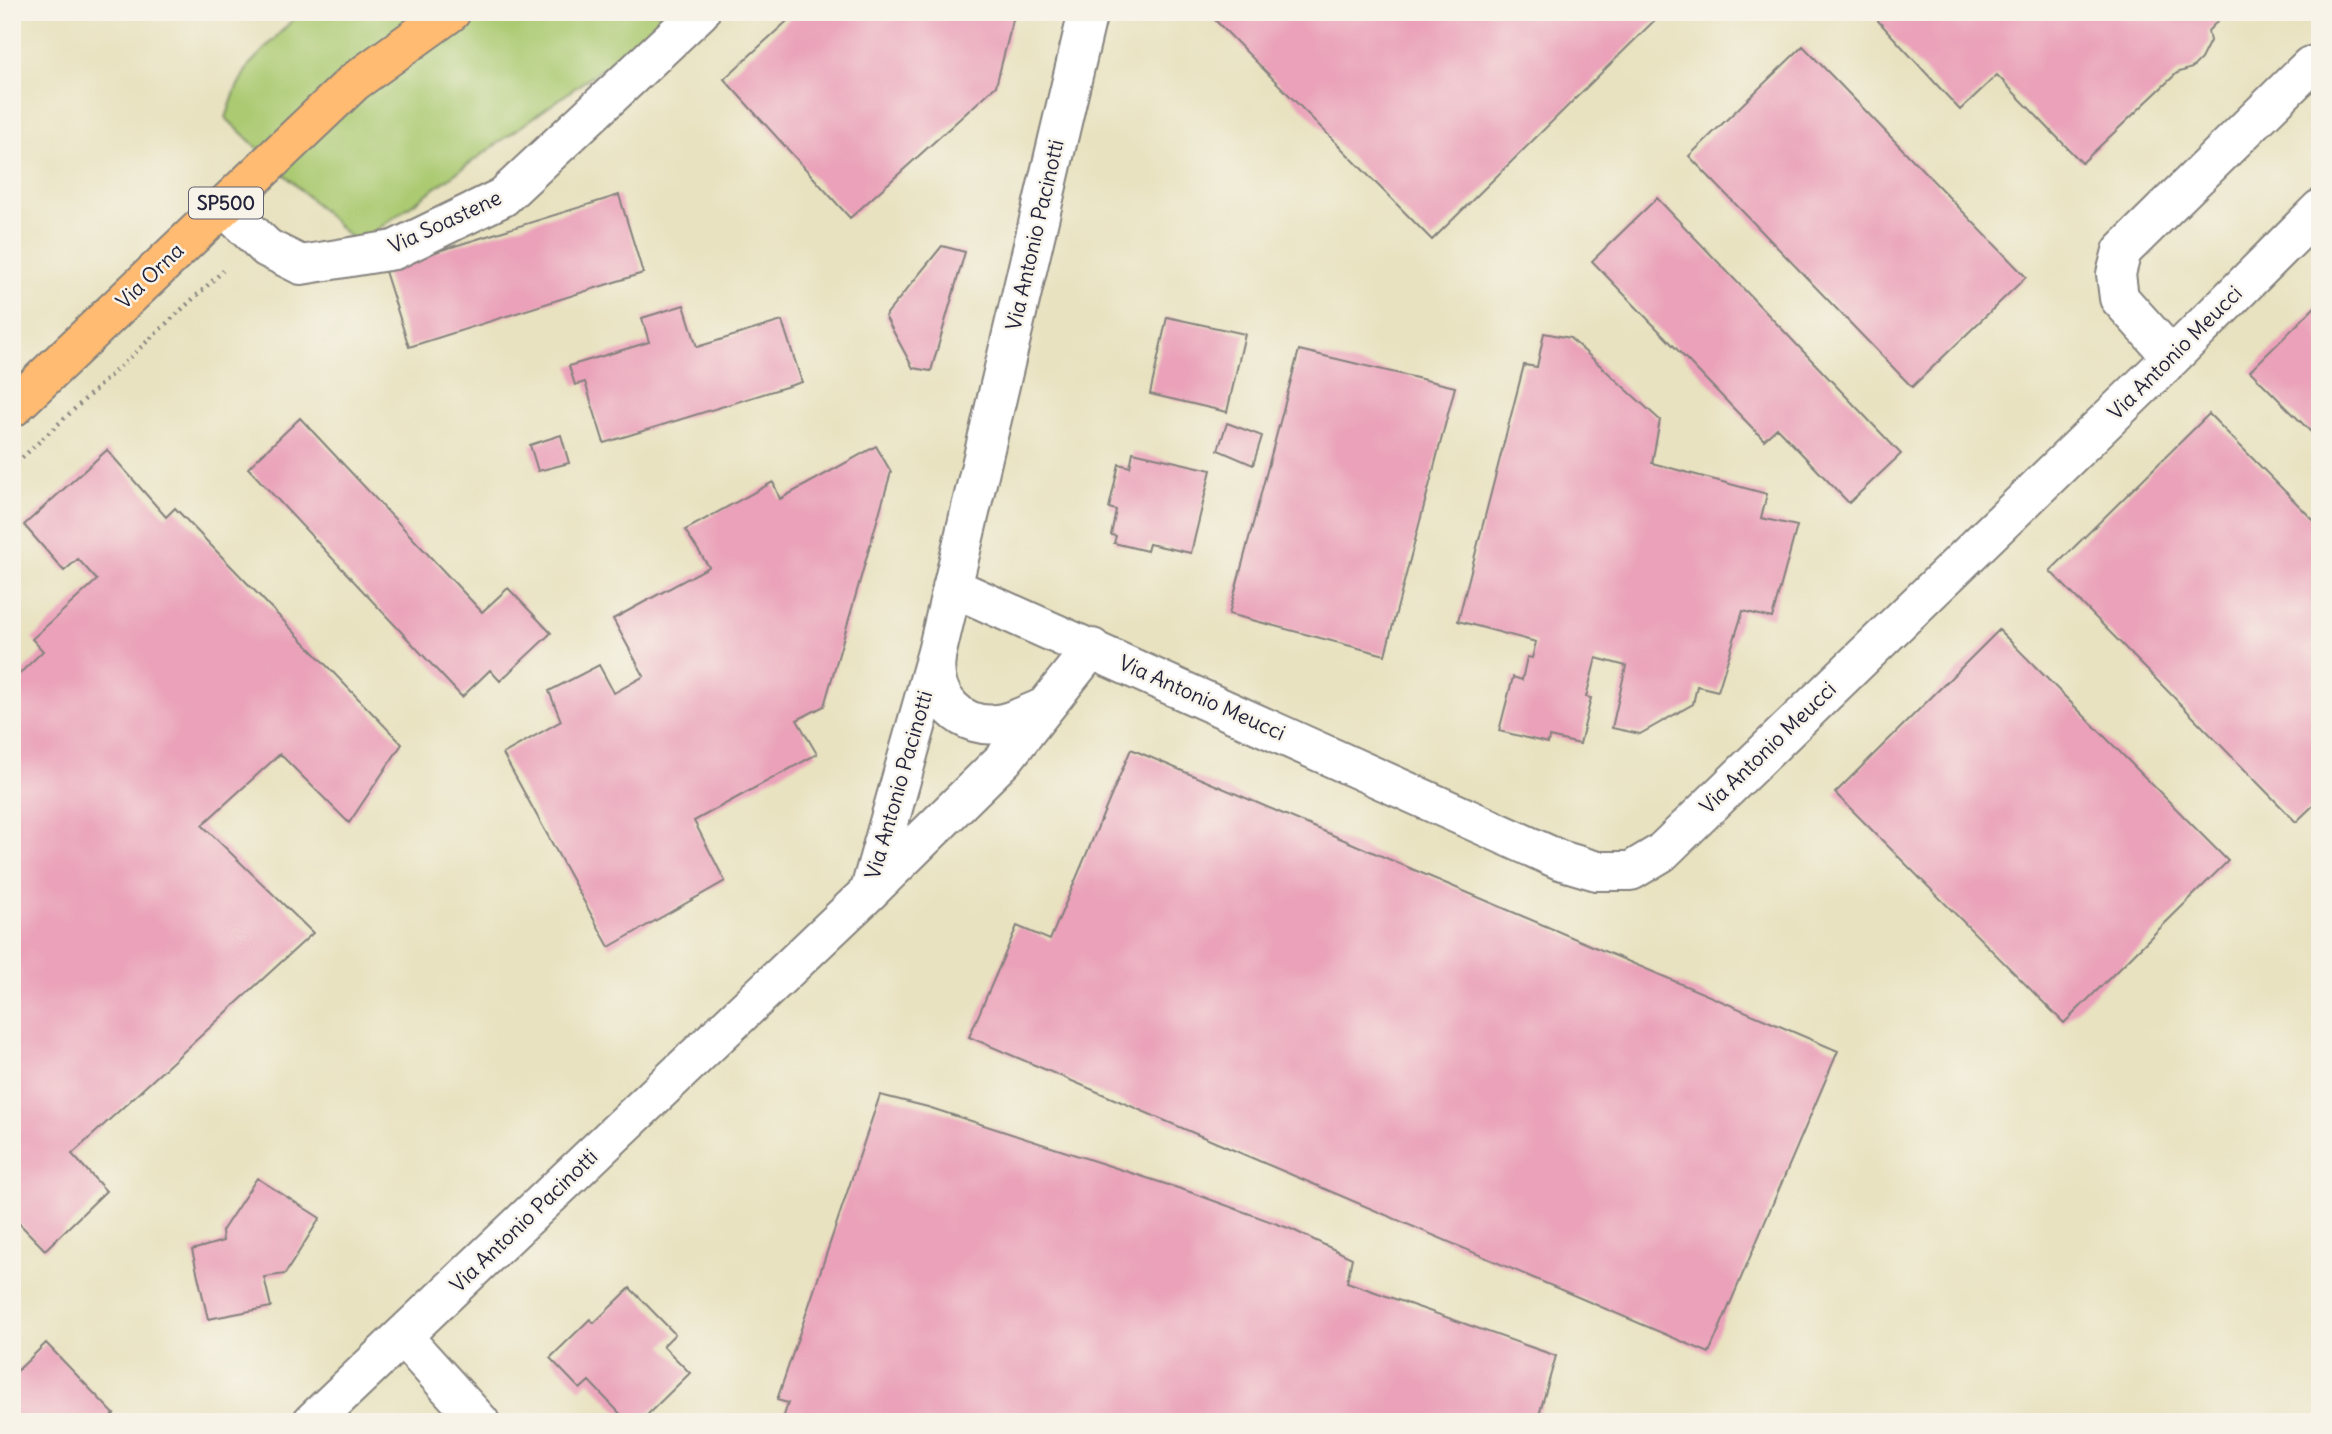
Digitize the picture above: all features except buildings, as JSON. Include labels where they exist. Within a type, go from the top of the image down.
[{"type":"main road","name":"Via Orna","points":[[12,408],[354,82],[451,12]]},
{"type":"street","name":"Via Soastene","points":[[223,206],[267,248],[301,265],[394,250],[503,197],[700,12]]},
{"type":"street","name":"Via Antonio Pacinotti","points":[[312,1422],[870,891],[937,652],[1088,12]]},
{"type":"street","points":[[2172,357],[2119,298],[2116,274],[2122,251],[2310,66],[2320,64]]},
{"type":"street","name":"Via Antonio Meucci","points":[[952,587],[1560,860],[1597,871],[1631,871],[1661,853],[2172,357],[2320,209]]},
{"type":"street","name":"Via Antonio Meucci","points":[[870,891],[1004,759],[1092,648]]},
{"type":"street","points":[[937,652],[934,672],[938,691],[949,707],[965,719],[984,724],[1003,723],[1046,706]]},
{"type":"street","points":[[403,1337],[480,1422]]},
{"type":"path","points":[[12,467],[222,271]]},
{"type":"green space","points":[[300,12],[681,12],[357,244],[226,118],[236,89],[249,65]]}]
